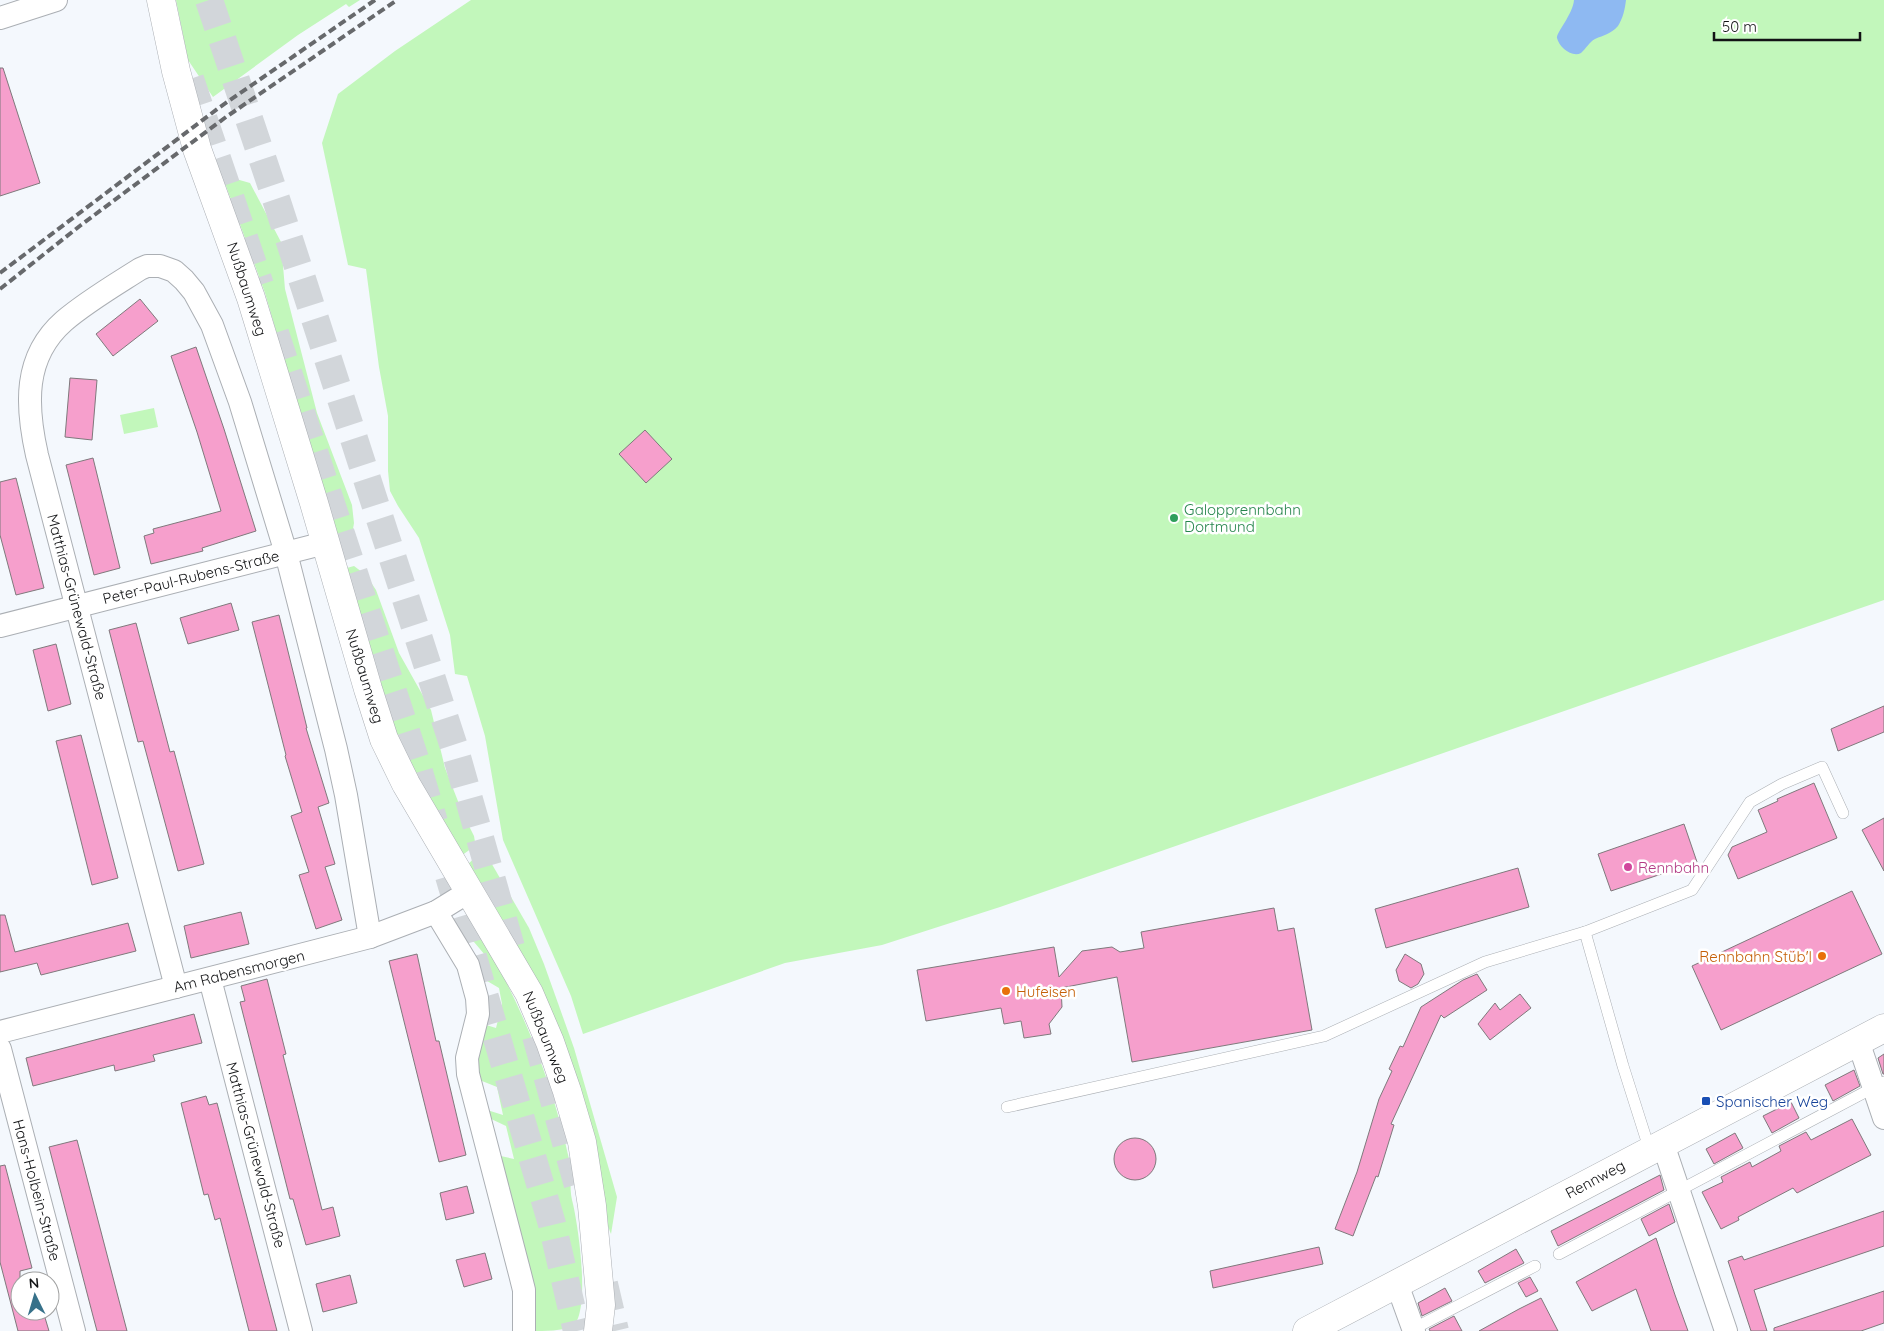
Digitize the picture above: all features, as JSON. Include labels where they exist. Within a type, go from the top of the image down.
[{"type":"street","points":[[0,18],[56,0]]},
{"type":"street","name":"Nußbaumweg","points":[[161,0],[176,71],[197,149],[251,298],[384,739],[406,784],[529,993],[550,1042],[575,1115],[588,1170],[592,1206],[600,1305],[598,1331]]},
{"type":"street","name":"Matthias-Grünewald-Straße","points":[[176,987],[32,433],[28,408],[30,382],[37,360],[48,340],[64,321],[147,266],[160,266],[174,271],[184,280],[202,305],[220,345],[240,402],[286,553]]},
{"type":"street","name":"Peter-Paul-Rubens-Straße","points":[[0,626],[325,543]]},
{"type":"street","points":[[286,553],[346,795],[370,937]]},
{"type":"street","name":"Am Rabensmorgen","points":[[0,1032],[370,937],[436,912],[470,890]]},
{"type":"street","points":[[436,912],[468,966],[477,998],[478,1014],[467,1058],[468,1074],[524,1290],[524,1331]]},
{"type":"street","name":"Matthias-Grünewald-Straße","points":[[210,979],[301,1331]]},
{"type":"street","name":"Rennweg","points":[[1307,1331],[1884,1028]]},
{"type":"street","points":[[1858,1041],[1879,1084],[1884,1118]]},
{"type":"street","name":"Hans-Holbein-Straße","points":[[0,1049],[74,1331]]},
{"type":"street","points":[[1656,1148],[1679,1191],[1726,1331]]},
{"type":"street","points":[[1397,1284],[1413,1330]]},
{"type":"lane","points":[[1007,1108],[1324,1036],[1485,962],[1585,932],[1692,890],[1750,802],[1782,784],[1822,767],[1843,813]]},
{"type":"lane","points":[[1585,932],[1623,1066],[1656,1148]]},
{"type":"lane","points":[[1559,1254],[1879,1084]]},
{"type":"lane","points":[[1413,1330],[1535,1266]]},
{"type":"green space","points":[[176,0],[360,0],[349,7],[346,4],[298,35],[213,97],[188,60]]},
{"type":"green space","name":"Galopprennbahn Dortmund","points":[[471,0],[1884,0],[1884,600],[1000,907],[882,945],[785,963],[583,1034],[571,996],[503,840],[485,736],[467,676],[455,674],[450,635],[419,538],[390,491],[388,416],[379,367],[366,269],[348,265],[322,143],[338,94],[395,51]]},
{"type":"green space","points":[[222,175],[250,183],[281,242],[285,289],[317,413],[352,505],[354,523],[349,553],[341,554],[265,293]]},
{"type":"green space","points":[[154,408],[158,427],[124,434],[120,415]]},
{"type":"green space","points":[[354,566],[366,575],[376,590],[399,653],[431,710],[445,768],[474,836],[475,842],[472,848],[461,856],[396,739],[343,569]]},
{"type":"green space","points":[[480,853],[486,854],[529,928],[574,1048],[617,1197],[611,1234],[467,865]]},
{"type":"green space","points":[[461,923],[468,925],[478,933],[492,954],[532,1039],[557,1110],[570,1164],[571,1195],[582,1266],[581,1303],[578,1317],[573,1326],[569,1328],[532,1331],[496,1155],[514,1159],[506,1126],[487,1117],[484,1109],[503,1115],[497,1087],[477,1079],[474,1061],[483,1024],[496,1028],[502,1004],[499,988],[477,975],[474,965],[489,966],[485,955],[474,942],[463,939],[449,924]]},
{"type":"water","points":[[1574,0],[1626,0],[1624,13],[1618,26],[1610,33],[1593,40],[1581,53],[1577,54],[1566,51],[1560,45],[1557,38],[1571,11]]},
{"type":"building","points":[[0,68],[3,68],[40,183],[0,196]]},
{"type":"building","points":[[140,299],[158,321],[113,356],[96,334]]},
{"type":"building","points":[[196,347],[256,531],[202,548],[203,551],[151,564],[144,536],[154,533],[153,529],[221,511],[171,356]]},
{"type":"building","points":[[70,378],[97,380],[92,440],[65,437]]},
{"type":"building","points":[[645,430],[672,459],[646,483],[619,454]]},
{"type":"building","points":[[93,458],[120,568],[94,575],[66,465]]},
{"type":"building","points":[[16,478],[44,588],[16,595],[0,535],[0,482]]},
{"type":"building","points":[[231,603],[239,630],[188,644],[180,618]]},
{"type":"building","points":[[279,615],[306,728],[329,803],[318,807],[335,864],[325,867],[342,920],[316,929],[299,875],[309,872],[291,816],[302,812],[285,756],[252,622]]},
{"type":"building","points":[[136,623],[170,752],[174,751],[204,864],[178,871],[143,741],[138,742],[109,630]]},
{"type":"building","points":[[56,644],[71,704],[48,711],[33,650]]},
{"type":"building","points":[[1884,706],[1884,732],[1838,751],[1831,729]]},
{"type":"building","points":[[81,735],[118,878],[92,885],[56,741]]},
{"type":"building","points":[[1814,783],[1837,838],[1738,879],[1728,855],[1732,847],[1767,832],[1758,810],[1778,801],[1777,799]]},
{"type":"building","points":[[1884,818],[1884,871],[1862,830]]},
{"type":"building","points":[[1684,824],[1697,862],[1611,891],[1598,854]]},
{"type":"building","points":[[1518,868],[1529,907],[1386,948],[1375,909]]},
{"type":"building","points":[[1852,891],[1882,954],[1721,1030],[1692,966]]},
{"type":"building","points":[[1274,908],[1278,931],[1294,928],[1312,1030],[1132,1062],[1117,977],[1061,988],[1062,1007],[1049,1024],[1051,1034],[1024,1038],[1021,1021],[1004,1024],[1001,1008],[926,1021],[917,970],[1054,947],[1059,977],[1082,951],[1112,947],[1120,952],[1144,948],[1141,932]]},
{"type":"building","points":[[241,912],[249,944],[191,958],[184,926]]},
{"type":"building","points":[[0,915],[5,915],[15,952],[128,923],[136,951],[41,975],[37,963],[0,972]]},
{"type":"building","points":[[417,954],[436,1041],[439,1041],[466,1155],[439,1162],[389,961]]},
{"type":"building","points":[[1405,954],[1421,964],[1424,974],[1418,984],[1411,988],[1399,981],[1396,970]]},
{"type":"building","points":[[1477,974],[1487,990],[1444,1018],[1441,1015],[1391,1124],[1394,1125],[1378,1177],[1376,1176],[1353,1236],[1335,1229],[1357,1172],[1379,1099],[1392,1071],[1389,1069],[1400,1046],[1403,1047],[1421,1007],[1463,980]]},
{"type":"building","points":[[267,979],[286,1054],[283,1055],[322,1210],[333,1207],[340,1236],[306,1245],[293,1199],[290,1199],[240,1002],[245,1001],[241,986]]},
{"type":"building","points":[[1520,994],[1531,1008],[1490,1040],[1478,1024],[1495,1003],[1500,1010]]},
{"type":"building","points":[[194,1014],[202,1043],[153,1055],[155,1061],[115,1071],[114,1065],[33,1086],[26,1058]]},
{"type":"building","points":[[1884,1054],[1884,1074],[1883,1074],[1878,1058]]},
{"type":"building","points":[[1854,1070],[1860,1086],[1833,1101],[1825,1085]]},
{"type":"building","points":[[206,1096],[209,1105],[217,1103],[277,1331],[249,1331],[220,1218],[215,1220],[208,1194],[204,1195],[181,1103]]},
{"type":"building","points":[[1791,1102],[1799,1118],[1772,1133],[1763,1116]]},
{"type":"building","points":[[1852,1119],[1871,1155],[1797,1193],[1793,1188],[1738,1217],[1739,1220],[1721,1229],[1702,1192],[1723,1182],[1721,1177],[1750,1162],[1752,1167],[1781,1151],[1779,1146],[1806,1132],[1811,1140]]},
{"type":"building","points":[[1735,1133],[1743,1148],[1714,1164],[1706,1149]]},
{"type":"building","points":[[1135,1138],[1150,1144],[1156,1159],[1150,1174],[1135,1180],[1120,1174],[1114,1159],[1120,1144]]},
{"type":"building","points":[[77,1140],[127,1331],[97,1331],[93,1316],[49,1147]]},
{"type":"building","points":[[5,1165],[32,1268],[10,1271],[10,1300],[0,1262],[0,1166]]},
{"type":"building","points":[[1660,1175],[1664,1190],[1558,1246],[1551,1231]]},
{"type":"building","points":[[467,1186],[474,1213],[446,1220],[440,1193]]},
{"type":"building","points":[[1669,1204],[1675,1222],[1649,1236],[1641,1219]]},
{"type":"building","points":[[1884,1211],[1884,1246],[1754,1290],[1767,1331],[1751,1331],[1728,1261],[1742,1256],[1744,1260]]},
{"type":"building","points":[[1656,1238],[1688,1331],[1651,1331],[1636,1289],[1592,1311],[1576,1282]]},
{"type":"building","points":[[1319,1247],[1323,1264],[1213,1288],[1210,1271]]},
{"type":"building","points":[[1516,1249],[1524,1263],[1485,1283],[1478,1271]]},
{"type":"building","points":[[485,1253],[492,1279],[464,1287],[456,1260]]},
{"type":"building","points":[[350,1275],[357,1303],[323,1312],[316,1284]]},
{"type":"building","points":[[1530,1277],[1538,1291],[1526,1297],[1518,1283]]},
{"type":"building","points":[[1445,1288],[1452,1301],[1422,1316],[1418,1303]]},
{"type":"building","points":[[1884,1291],[1884,1323],[1861,1331],[1774,1331],[1774,1328]]},
{"type":"building","points":[[1541,1298],[1558,1331],[1479,1331],[1519,1309]]},
{"type":"building","points":[[1454,1316],[1462,1331],[1430,1331],[1429,1329]]},
{"type":"building","points":[[15,1321],[46,1321],[49,1331],[18,1331]]},
{"type":"tunnel","points":[[209,0],[278,205],[455,750],[514,958]]},
{"type":"tunnel","points":[[190,79],[260,285]]},
{"type":"tunnel","points":[[275,333],[434,822]]},
{"type":"tunnel","points":[[449,876],[552,1224],[577,1331]]},
{"type":"tunnel","points":[[536,1036],[581,1196]]},
{"type":"tunnel","points":[[604,1284],[615,1331]]},
{"type":"railway","points":[[0,273],[220,107],[375,0]]},
{"type":"railway","points":[[0,289],[81,225],[226,117],[397,0]]},
{"type":"place","name":"Galopprennbahn Dortmund","points":[[1174,518]]},
{"type":"place","name":"Rennbahn","points":[[1628,867]]},
{"type":"place","name":"Rennbahn Stüb'l","points":[[1822,956]]},
{"type":"place","name":"Hufeisen","points":[[1006,991]]},
{"type":"place","name":"Spanischer Weg","points":[[1706,1101]]}]
